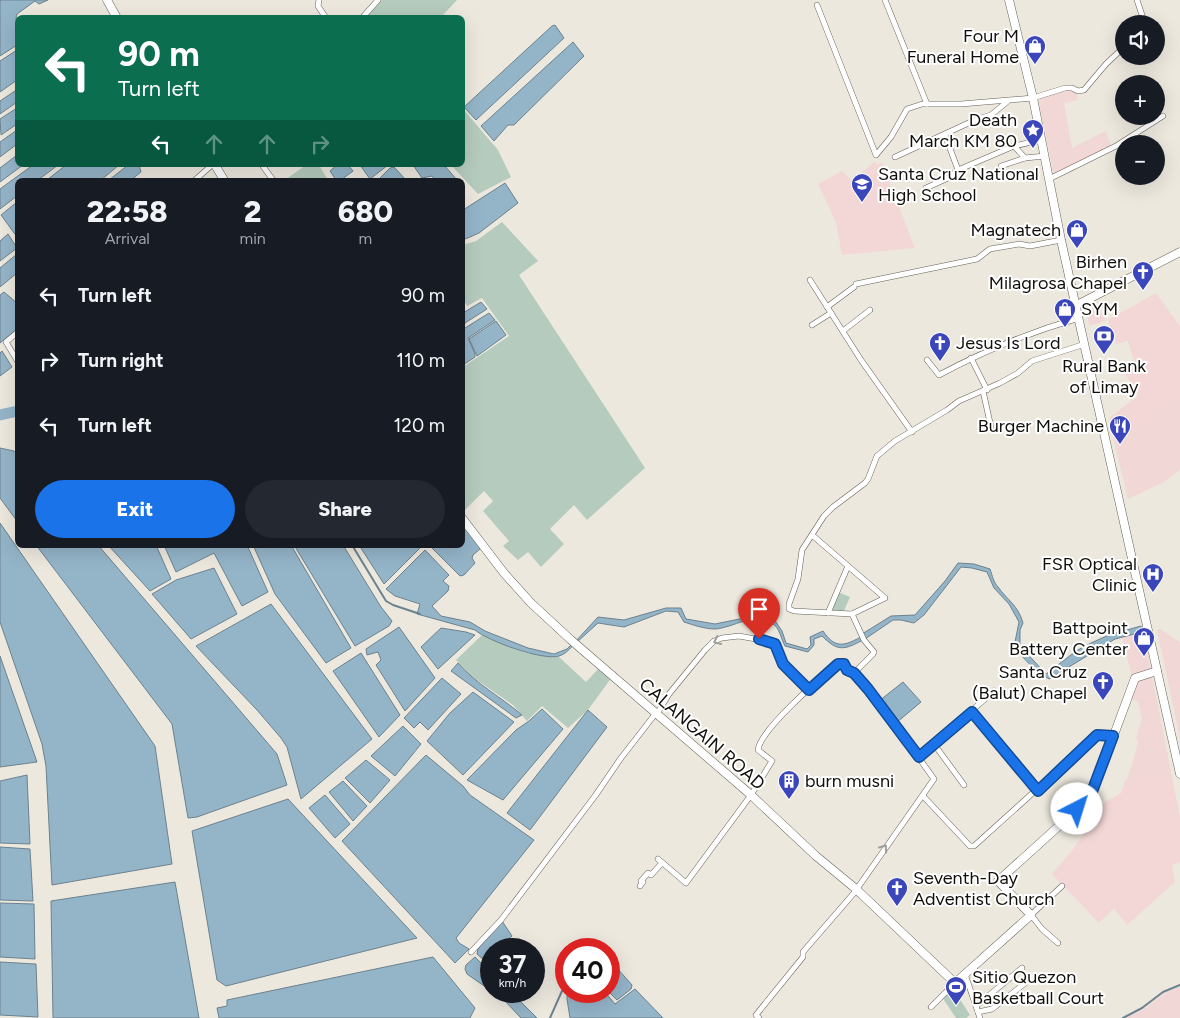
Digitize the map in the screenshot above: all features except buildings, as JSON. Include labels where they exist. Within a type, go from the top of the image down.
[{"type":"street","points":[[107,0],[115,15]]},
{"type":"street","points":[[318,0],[318,6],[324,15]]},
{"type":"street","points":[[365,15],[378,0]]},
{"type":"street","points":[[885,0],[927,104]]},
{"type":"street","points":[[1010,0],[1042,140],[1061,240],[1180,771]]},
{"type":"street","points":[[1137,0],[1141,15]]},
{"type":"street","points":[[817,5],[876,155],[891,137],[907,109],[927,104],[1009,101],[1033,98],[1065,88],[1072,88],[1078,91],[1084,90],[1115,56]]},
{"type":"street","points":[[895,158],[975,120],[991,115],[1009,101]]},
{"type":"street","points":[[1049,178],[1116,146],[1149,125]]},
{"type":"street","points":[[945,135],[958,170]]},
{"type":"street","points":[[926,188],[948,178],[958,170],[1014,146],[1042,140]]},
{"type":"street","points":[[1014,146],[1025,158]]},
{"type":"street","points":[[1001,166],[1025,158],[1045,156]]},
{"type":"street","points":[[198,178],[211,167]]},
{"type":"street","points":[[215,167],[223,178]]},
{"type":"street","points":[[263,167],[272,178]]},
{"type":"street","points":[[828,307],[855,285],[977,259],[990,249],[1020,244],[1030,246],[1061,240]]},
{"type":"street","points":[[1077,305],[1180,252]]},
{"type":"street","points":[[810,280],[912,432]]},
{"type":"street","points":[[843,331],[870,310]]},
{"type":"street","points":[[812,325],[831,313]]},
{"type":"street","points":[[927,360],[939,375],[971,358],[1034,332],[1079,318]]},
{"type":"street","points":[[15,334],[6,342],[15,357]]},
{"type":"street","points":[[812,535],[885,598],[852,614],[794,612],[789,609],[798,579],[802,550],[824,516],[868,479],[880,452],[895,441],[947,410],[958,401],[985,391],[1018,373],[1032,361],[1085,344]]},
{"type":"street","points":[[971,358],[985,391],[991,427]]},
{"type":"street","name":"CALANGAIN ROAD","points":[[465,522],[504,573],[531,603],[573,642],[750,795],[816,856],[856,889],[955,983]]},
{"type":"street","points":[[828,613],[848,566]]},
{"type":"street","points":[[852,614],[864,640],[874,652],[854,673]]},
{"type":"street","points":[[471,952],[501,920],[595,796],[621,758],[714,641],[738,636],[772,642],[777,647],[783,664],[809,690]]},
{"type":"street","points":[[640,886],[643,882],[641,881],[648,873],[650,875],[660,861],[686,883],[750,795],[772,761],[758,750],[758,745],[785,712],[838,664],[844,664],[847,670],[854,673],[879,702],[934,779],[856,889],[803,952],[803,957],[756,1015],[759,1018]]},
{"type":"street","points":[[1058,943],[1042,929],[998,881],[1090,797],[1134,678],[1157,671]]},
{"type":"street","points":[[919,757],[994,691]]},
{"type":"street","points":[[972,712],[1038,791]]},
{"type":"street","points":[[923,796],[970,846],[974,846],[1038,791],[1097,735],[1113,736]]},
{"type":"street","points":[[934,744],[964,785]]},
{"type":"street","points":[[931,1007],[1062,886]]},
{"type":"street","points":[[978,1012],[1022,968]]},
{"type":"street","points":[[965,974],[978,1012]]},
{"type":"street","points":[[978,1012],[992,1009],[1024,984]]},
{"type":"shaded area","points":[[1065,89],[1077,92],[1078,100],[1064,103],[1072,148],[1106,131],[1111,146],[1054,175],[1038,98]]},
{"type":"shaded area","name":"Santa Cruz National High School","points":[[874,162],[882,163],[915,248],[842,255],[836,222],[818,184],[842,171],[852,181]]},
{"type":"shaded area","points":[[1156,293],[1180,326],[1180,396],[1115,446],[1110,417],[1138,396],[1121,366],[1134,360],[1128,341],[1116,344],[1108,320]]},
{"type":"shaded area","points":[[1095,301],[1106,321],[1089,326],[1086,306]]},
{"type":"shaded area","points":[[1180,396],[1180,470],[1164,482],[1128,499],[1115,446]]},
{"type":"shaded area","points":[[1160,629],[1180,642],[1180,739],[1157,630]]},
{"type":"shaded area","points":[[1142,632],[1151,670],[1132,677],[1122,636]]},
{"type":"shaded area","points":[[1152,676],[1171,771],[1127,780],[1138,742],[1136,737],[1142,720],[1138,702],[1130,698],[1137,680]]},
{"type":"shaded area","points":[[1171,771],[1180,817],[1180,862],[1172,865],[1175,882],[1127,925],[1114,908],[1099,923],[1052,874],[1071,852],[1102,804],[1121,793],[1125,780]]},
{"type":"shaded area","points":[[1180,986],[1180,1018],[1125,1018],[1143,1010],[1163,994]]},
{"type":"green space","points":[[382,0],[457,0],[443,15],[368,15]]},
{"type":"green space","points":[[465,111],[498,150],[511,177],[478,194],[453,167],[465,167]]},
{"type":"green space","points":[[303,167],[320,167],[327,178],[288,178]]},
{"type":"green space","points":[[502,222],[538,261],[519,275],[645,468],[587,520],[574,505],[550,529],[564,544],[541,567],[528,552],[518,560],[503,546],[509,541],[483,511],[493,501],[484,491],[465,510],[465,366],[509,336],[482,298],[467,306],[465,302],[465,244],[476,241]]},
{"type":"green space","points":[[838,592],[850,597],[843,613],[830,613]]},
{"type":"green space","points":[[482,635],[526,653],[559,657],[586,682],[600,667],[612,677],[588,710],[568,728],[542,706],[527,721],[513,705],[471,676],[456,660]]},
{"type":"green space","name":"Sitio Quezon Basketball Court","points":[[954,990],[970,1015],[966,1018],[956,1018],[942,997]]},
{"type":"water","points":[[0,0],[48,0],[39,4],[35,1],[15,15],[15,46],[0,56]]},
{"type":"water","points":[[555,25],[564,38],[476,120],[465,106]]},
{"type":"water","points":[[573,42],[584,56],[514,125],[508,125],[494,141],[481,126]]},
{"type":"water","points":[[15,51],[15,81],[0,92],[0,61]]},
{"type":"water","points":[[15,91],[15,103],[0,114],[0,101]]},
{"type":"water","points":[[15,109],[15,125],[1,135],[0,119]]},
{"type":"water","points":[[15,131],[15,146],[0,157],[0,142]]},
{"type":"water","points":[[15,157],[15,167],[20,167],[0,182],[0,168]]},
{"type":"water","points":[[30,167],[55,167],[41,178],[15,178]]},
{"type":"water","points":[[63,167],[117,167],[103,178],[50,178]]},
{"type":"water","points":[[125,167],[140,167],[141,172],[134,178],[112,178]]},
{"type":"water","points":[[335,167],[350,167],[353,171],[344,178],[335,178],[330,171]]},
{"type":"water","points":[[361,167],[385,167],[371,178]]},
{"type":"water","points":[[394,167],[404,178],[380,178],[390,168]]},
{"type":"water","points":[[414,167],[446,167],[455,178],[434,178],[432,176],[422,178]]},
{"type":"water","points":[[15,178],[15,198],[0,209],[0,189]]},
{"type":"water","points":[[505,183],[518,203],[479,233],[465,239],[465,209]]},
{"type":"water","points":[[15,204],[15,234],[1,215]]},
{"type":"water","points":[[8,234],[15,245],[15,250],[0,261],[0,241]]},
{"type":"water","points":[[15,256],[15,275],[0,287],[0,268]]},
{"type":"water","points":[[4,292],[15,301],[15,331],[0,343],[0,295]]},
{"type":"water","points":[[481,302],[487,309],[465,323],[465,312]]},
{"type":"water","points":[[489,313],[495,320],[468,338],[475,357],[465,364],[465,328]]},
{"type":"water","points":[[496,321],[506,335],[477,356],[469,339]]},
{"type":"water","points":[[2,351],[12,367],[0,376],[0,353]]},
{"type":"water","points":[[0,448],[15,452],[15,518],[0,498]]},
{"type":"water","points":[[0,523],[15,545],[15,548],[17,548],[155,746],[172,864],[52,885],[46,766],[42,744],[0,622]]},
{"type":"water","points":[[465,528],[481,548],[473,555],[472,558],[475,563],[464,575],[460,576],[432,548],[465,548]]},
{"type":"water","points":[[38,548],[101,548],[277,754],[287,785],[197,817],[188,818],[172,724]]},
{"type":"water","points":[[111,548],[157,548],[171,579],[150,591]]},
{"type":"water","points":[[165,548],[248,548],[268,592],[242,606],[214,553],[176,572]]},
{"type":"water","points":[[254,548],[293,548],[351,648],[326,663],[275,594]]},
{"type":"water","points":[[296,548],[345,548],[381,607],[392,621],[389,626],[355,646]]},
{"type":"water","points":[[361,548],[420,548],[384,584]]},
{"type":"water","points":[[425,550],[449,575],[443,581],[449,586],[448,591],[432,606],[441,616],[470,622],[485,631],[528,648],[554,654],[567,649],[574,642],[575,644],[559,656],[541,656],[503,644],[475,630],[417,614],[420,604],[395,596],[386,589]]},
{"type":"water","points":[[958,563],[974,564],[990,569],[993,579],[1016,607],[1021,617],[1023,623],[1020,630],[1020,646],[1046,674],[1076,651],[1109,635],[1141,626],[1142,632],[1115,639],[1049,679],[1030,664],[1014,647],[1019,622],[1009,604],[994,588],[987,572],[961,567],[924,615],[914,623],[893,620],[865,639],[862,634],[891,616],[915,615]]},
{"type":"water","points":[[214,568],[237,614],[191,639],[152,594],[176,580]]},
{"type":"water","points":[[271,604],[372,739],[301,799],[287,747],[281,738],[196,646]]},
{"type":"water","points":[[666,608],[681,608],[686,619],[715,624],[759,615],[774,619],[782,631],[786,643],[807,649],[811,645],[810,637],[823,631],[832,641],[840,644],[845,644],[861,637],[863,640],[851,646],[841,648],[832,645],[822,636],[814,639],[814,645],[808,652],[785,646],[777,628],[765,620],[751,619],[722,628],[711,629],[684,622],[678,612],[666,611],[624,627],[598,623],[575,642],[598,617],[624,620]]},
{"type":"water","points":[[399,627],[435,678],[405,711],[376,665],[381,660],[378,652],[367,655],[366,649]]},
{"type":"water","points":[[441,628],[475,635],[438,669],[421,647]]},
{"type":"water","points":[[361,653],[400,715],[379,737],[333,671]]},
{"type":"water","points":[[0,656],[37,762],[0,767]]},
{"type":"water","points":[[458,663],[465,671],[522,715],[516,718],[451,671]]},
{"type":"water","points":[[442,678],[461,694],[428,730],[420,722],[414,728],[404,718]]},
{"type":"water","points":[[903,682],[921,702],[896,723],[879,701]]},
{"type":"water","points":[[473,692],[514,722],[463,775],[427,741],[450,713]]},
{"type":"water","points":[[542,709],[563,729],[503,800],[467,780],[516,730]]},
{"type":"water","points":[[588,710],[607,727],[530,830],[507,813]]},
{"type":"water","points":[[403,726],[421,744],[395,776],[371,756]]},
{"type":"water","points":[[426,755],[463,786],[470,795],[534,840],[456,938],[459,943],[469,949],[455,963],[342,841]]},
{"type":"water","points":[[366,760],[390,780],[370,803],[345,778]]},
{"type":"water","points":[[27,775],[30,844],[0,843],[0,781]]},
{"type":"water","points":[[343,781],[367,806],[353,821],[329,792]]},
{"type":"water","points":[[325,795],[350,824],[335,838],[309,808]]},
{"type":"water","points":[[288,799],[417,938],[226,986],[217,980],[192,831]]},
{"type":"water","points":[[0,847],[30,849],[33,901],[0,900]]},
{"type":"water","points":[[175,882],[199,1018],[53,1018],[51,901]]},
{"type":"water","points":[[0,903],[34,904],[35,959],[0,957]]},
{"type":"water","points":[[502,921],[512,936],[510,938],[487,938]]},
{"type":"water","points":[[480,947],[480,957],[477,954]]},
{"type":"water","points":[[433,957],[475,1008],[470,1018],[219,1018],[217,1008],[227,1006],[227,1000]]},
{"type":"water","points":[[475,957],[480,962],[480,983],[467,974],[466,965]]},
{"type":"water","points":[[0,962],[36,964],[38,1017],[0,1015]]},
{"type":"water","points":[[620,971],[632,985],[631,989],[620,998]]},
{"type":"water","points":[[635,989],[663,1018],[570,1018],[568,1003],[615,1004],[620,1003],[620,1000]]},
{"type":"water","points":[[507,1003],[522,1003],[537,1018],[521,1018]]},
{"type":"waterway","points":[[0,415],[15,412]]},
{"type":"waterway","points":[[354,548],[386,601],[420,614]]},
{"type":"waterway","points":[[1123,1018],[1142,1008],[1163,992],[1180,985]]},
{"type":"waterway","points":[[550,1018],[557,1003]]},
{"type":"place","name":"Four M Funeral Home","points":[[1035,65]]},
{"type":"place","name":"Death March KM 80","points":[[1033,149]]},
{"type":"place","name":"Santa Cruz National High School","points":[[862,203]]},
{"type":"place","name":"Magnatech","points":[[1077,249]]},
{"type":"place","name":"Birhen Milagrosa Chapel","points":[[1143,291]]},
{"type":"place","name":"SYM","points":[[1065,328]]},
{"type":"place","name":"Rural Bank of Limay","points":[[1104,355]]},
{"type":"place","name":"Jesus Is Lord","points":[[940,362]]},
{"type":"place","name":"Burger Machine","points":[[1120,445]]},
{"type":"place","name":"FSR Optical Clinic","points":[[1153,593]]},
{"type":"place","name":"Battpoint Battery Center","points":[[1144,657]]},
{"type":"place","name":"Santa Cruz (Balut) Chapel","points":[[1103,701]]},
{"type":"place","name":"burn musni","points":[[789,800]]},
{"type":"place","name":"Seventh-Day Adventist Church","points":[[897,907]]},
{"type":"place","name":"Sitio Quezon Basketball Court","points":[[956,1006]]},
{"type":"route","points":[[759,639],[768,640],[775,644],[780,660],[809,690],[838,664],[844,664],[847,670],[854,673],[879,702],[919,757],[972,712],[1038,791],[1097,735],[1113,736],[1090,797],[1077,809]]}]
